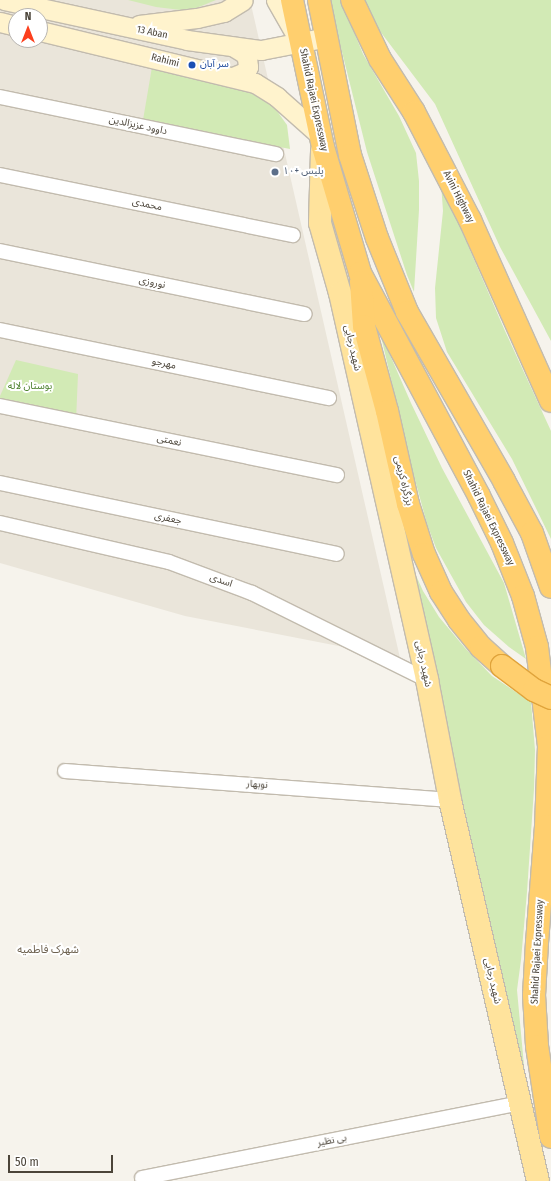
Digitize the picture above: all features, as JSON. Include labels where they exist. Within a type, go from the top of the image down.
[{"type":"highway","name":"Shahid Rajaei Expressway","points":[[292,0],[321,141],[360,273],[502,542],[523,596],[537,647],[549,746],[546,826],[534,995],[537,1046],[551,1137]]},
{"type":"highway","points":[[319,0],[350,154],[377,238],[404,304],[532,533],[551,587]]},
{"type":"highway","name":"Avini Highway","points":[[352,0],[380,59],[414,112],[470,220],[551,400]]},
{"type":"highway","name":"بزرگراه کریمی","points":[[360,273],[364,326],[387,411],[408,504],[424,554],[441,592],[459,620],[481,647],[502,666],[534,690],[551,698]]},
{"type":"main road","name":"13 Aban","points":[[4,0],[187,40],[234,47],[262,50],[301,42]]},
{"type":"main road","points":[[125,27],[197,18],[224,12],[243,0]]},
{"type":"main road","points":[[276,0],[301,42],[327,37]]},
{"type":"main road","name":"Rahimi","points":[[48,33],[255,83],[277,97],[321,141]]},
{"type":"main road","points":[[233,77],[245,72],[248,67],[247,57],[244,53],[234,47]]},
{"type":"main road","name":"شهید رجایی","points":[[321,141],[320,223],[340,293],[427,680],[450,800],[538,1181]]},
{"type":"street","name":"داوود عزیزالدین","points":[[0,98],[276,154]]},
{"type":"street","name":"محمدی","points":[[0,175],[293,235]]},
{"type":"street","name":"نوروزی","points":[[0,251],[305,314]]},
{"type":"street","name":"مهرجو","points":[[0,330],[329,398]]},
{"type":"street","name":"نعمتی","points":[[0,406],[337,475]]},
{"type":"street","name":"جعفری","points":[[0,483],[337,554]]},
{"type":"street","name":"اسدی","points":[[0,523],[176,565],[252,593],[427,680]]},
{"type":"street","name":"نوبهار","points":[[65,771],[450,800]]},
{"type":"street","name":"بی نظیر","points":[[142,1178],[521,1103]]},
{"type":"shaded area","points":[[0,0],[250,0],[400,658],[185,616],[0,563]]},
{"type":"green space","points":[[128,0],[216,0],[189,11],[156,7]]},
{"type":"green space","points":[[329,0],[341,0],[363,54],[399,116],[416,153],[419,181],[419,210],[414,292],[407,275],[367,152]]},
{"type":"green space","points":[[366,0],[551,0],[551,341],[500,247],[435,104],[364,10]]},
{"type":"green space","points":[[152,67],[240,86],[267,97],[287,125],[290,149],[143,120]]},
{"type":"green space","points":[[441,183],[505,331],[551,431],[551,539],[512,459],[447,352],[436,318],[435,288],[443,211]]},
{"type":"green space","points":[[380,332],[411,403],[442,468],[504,583],[526,659],[509,647],[484,625],[466,602],[436,548],[427,524],[411,465]]},
{"type":"green space","name":"بوستان لاله","points":[[16,360],[78,374],[76,421],[0,405],[0,396]]},
{"type":"green space","points":[[405,551],[423,591],[439,617],[465,648],[492,676],[531,702],[535,750],[534,789],[527,892],[517,990],[526,1087],[509,1021],[434,671]]},
{"type":"place","name":"سر آبان","points":[[192,65]]},
{"type":"place","name":"پلیس +۱۰","points":[[275,172]]},
{"type":"district","name":"شهرک فاطمیه","points":[[48,950]]}]
